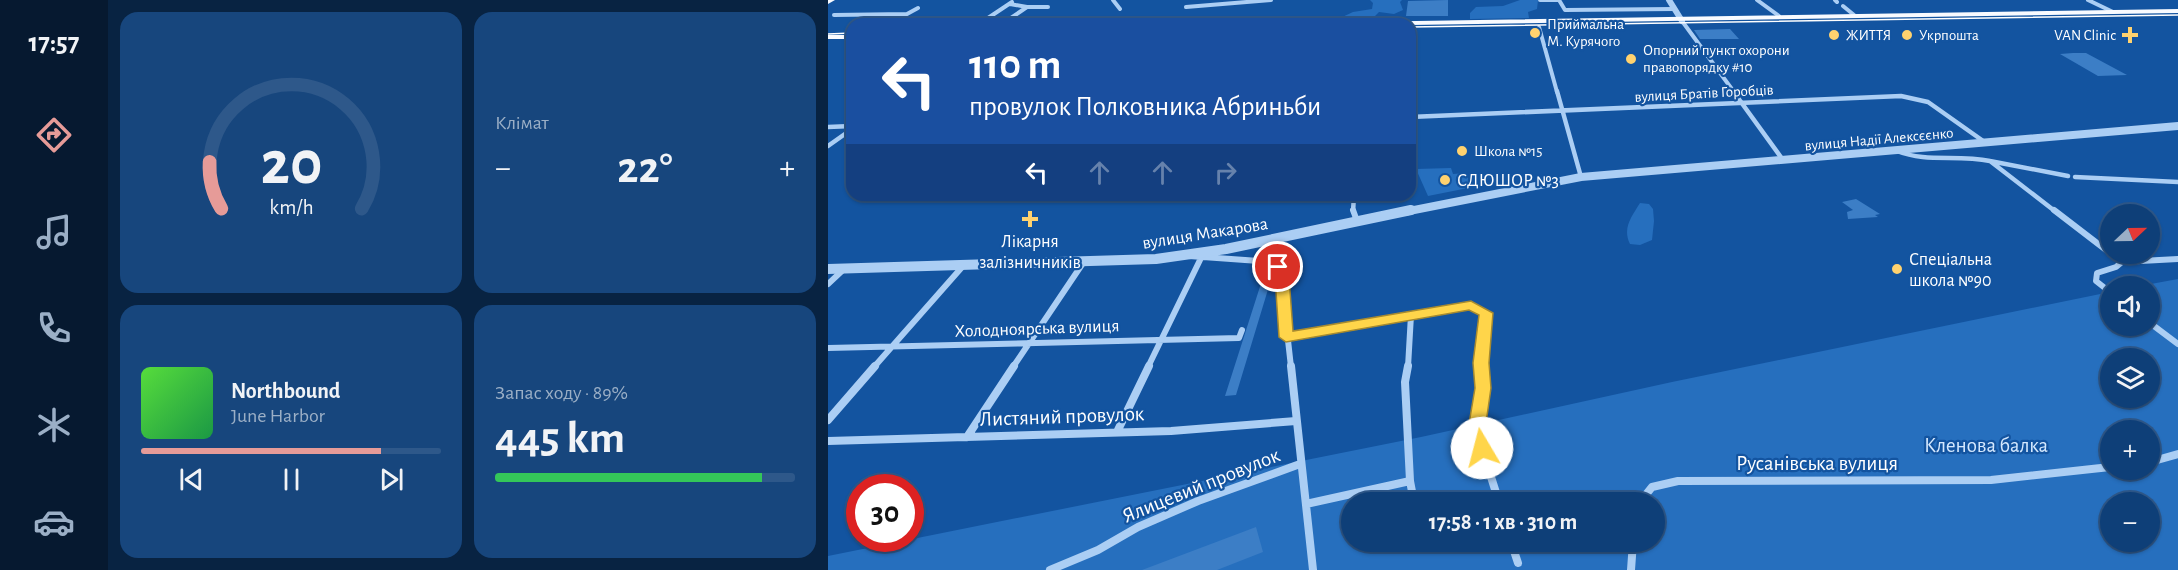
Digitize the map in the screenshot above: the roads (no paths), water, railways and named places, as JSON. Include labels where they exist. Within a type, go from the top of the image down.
[{"type":"main road","points":[[1416,28],[1539,27],[1779,16],[2178,10]]},
{"type":"main road","points":[[1416,24],[2178,18]]},
{"type":"main road","points":[[828,32],[846,31]]},
{"type":"main road","points":[[828,37],[846,37]]},
{"type":"street","points":[[988,18],[1016,0]]},
{"type":"street","points":[[1120,9],[1114,1],[1121,0]]},
{"type":"street","points":[[1186,7],[1271,0]]},
{"type":"street","points":[[1540,0],[1559,0],[1564,10],[1674,9]]},
{"type":"street","points":[[1669,0],[1783,160]]},
{"type":"street","points":[[1757,0],[1779,16]]},
{"type":"street","points":[[2088,0],[2113,12]]},
{"type":"street","points":[[1010,4],[1048,7]]},
{"type":"street","points":[[1843,6],[1854,15]]},
{"type":"street","points":[[1011,18],[1027,7]]},
{"type":"street","points":[[834,15],[907,14],[918,8]]},
{"type":"street","points":[[879,18],[885,15]]},
{"type":"street","points":[[1539,27],[1581,177]]},
{"type":"street","name":"вулиця Братів Горобців","points":[[1416,117],[1886,96],[1914,98],[1928,102],[1986,143]]},
{"type":"street","name":"вулиця Надії Алексєєнко","points":[[1581,177],[2178,126]]},
{"type":"street","points":[[828,127],[846,128]]},
{"type":"street","points":[[828,146],[846,132]]},
{"type":"street","points":[[1897,150],[1915,158],[1966,156],[2068,176]]},
{"type":"street","points":[[1990,161],[2100,245]]},
{"type":"street","name":"вулиця Макарова","points":[[828,269],[1083,263],[1185,255],[1525,186],[1581,177]]},
{"type":"street","points":[[2075,177],[2178,182]]},
{"type":"street","points":[[1353,201],[1352,208],[1357,221]]},
{"type":"street","points":[[1185,255],[1200,260],[1263,261],[1281,269],[1286,337],[1313,570]]},
{"type":"street","points":[[2160,260],[2178,259]]},
{"type":"street","points":[[1117,432],[1200,260]]},
{"type":"street","points":[[967,437],[1083,263]]},
{"type":"street","points":[[2100,284],[2096,281],[2097,273],[2120,264]]},
{"type":"street","points":[[828,420],[963,266]]},
{"type":"street","points":[[828,284],[844,269]]},
{"type":"street","points":[[1286,337],[1471,305],[1486,313],[1481,363],[1483,388],[1476,430],[1496,492]]},
{"type":"street","points":[[1412,315],[1409,362],[1405,382],[1412,492]]},
{"type":"street","name":"Холодноярська вулиця","points":[[828,348],[1239,338],[1242,330]]},
{"type":"street","points":[[2160,330],[2178,344]]},
{"type":"street","name":"Листяний провулок","points":[[828,441],[1171,431],[1296,421]]},
{"type":"street","points":[[2160,459],[2178,454]]},
{"type":"street","name":"Ялицевий провулок","points":[[1050,570],[1188,505],[1300,464]]},
{"type":"street","name":"Русанівська вулиця","points":[[1648,492],[1652,486],[1678,481],[1991,480],[2100,468]]},
{"type":"street","points":[[1306,504],[1410,481]]},
{"type":"street","points":[[1514,552],[1518,562]]},
{"type":"street","points":[[1631,570],[1632,552]]},
{"type":"tram line","points":[[1416,27],[2178,15]]},
{"type":"tram line","points":[[828,34],[846,33]]},
{"type":"place","name":"Приймальна М. Курячого","points":[[1535,33]]},
{"type":"place","name":"ЖИТТЯ","points":[[1834,35]]},
{"type":"place","name":"Укрпошта","points":[[1907,35]]},
{"type":"place","name":"VAN Clinic","points":[[2130,35]]},
{"type":"place","name":"Опорний пункт охорони правопорядку #10","points":[[1631,59]]},
{"type":"place","name":"Школа №15","points":[[1462,151]]},
{"type":"place","name":"СДЮШОР №3","points":[[1445,180]]},
{"type":"place","name":"Лікарня залізничників","points":[[1030,219]]},
{"type":"place","name":"Спеціальна школа №90","points":[[1897,269]]},
{"type":"park label","name":"Кленова балка","points":[[1986,445]]}]
